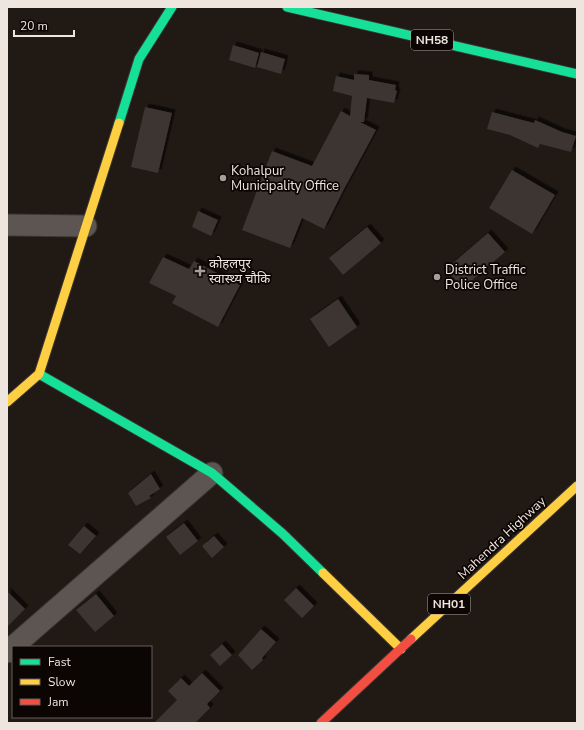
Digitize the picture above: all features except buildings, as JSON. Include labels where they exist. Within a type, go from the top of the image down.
[{"type":"main road","points":[[7,402],[39,374],[139,59],[172,7]]},
{"type":"main road","name":"NH58","points":[[287,7],[577,74]]},
{"type":"main road","points":[[39,374],[212,473],[283,534],[402,649]]},
{"type":"main road","name":"Mahendra Highway","points":[[321,723],[577,486]]},
{"type":"street","points":[[7,225],[86,226]]},
{"type":"street","points":[[14,646],[212,473]]},
{"type":"traffic: fast","points":[[119,123],[139,59],[172,7]]},
{"type":"traffic: fast","points":[[287,7],[577,74]]},
{"type":"traffic: fast","points":[[39,374],[212,473],[283,534],[323,573]]},
{"type":"traffic: slow","points":[[7,402],[39,374],[119,123]]},
{"type":"traffic: slow","points":[[411,639],[577,486]]},
{"type":"traffic: slow","points":[[323,573],[401,649]]},
{"type":"traffic: jam","points":[[321,723],[411,639]]},
{"type":"place","name":"Kohalpur Municipality Office","points":[[223,178]]},
{"type":"place","name":"कोहलपुर स्वास्थ्य चौकि","points":[[200,271]]},
{"type":"place","name":"District Traffic Police Office","points":[[437,277]]}]
